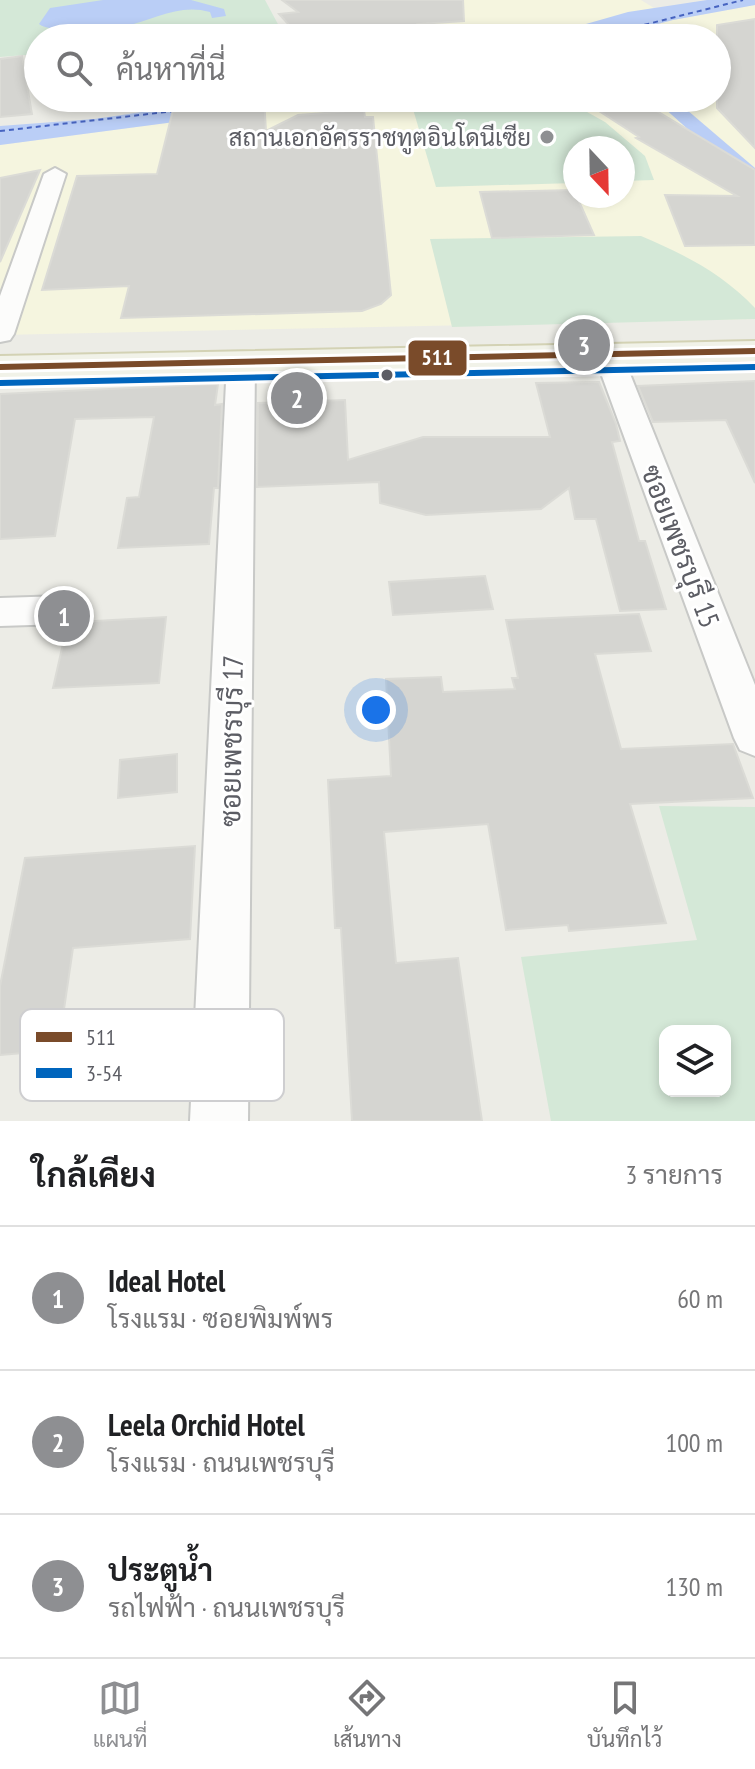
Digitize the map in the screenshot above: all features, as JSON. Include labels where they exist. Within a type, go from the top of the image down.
[{"type":"main road","points":[[0,349],[755,333]]},
{"type":"main road","points":[[0,367],[755,351]]},
{"type":"street","points":[[0,334],[55,174]]},
{"type":"street","name":"ซอยเพชรบุรี 15","points":[[608,354],[755,738]]},
{"type":"street","name":"ซอยเพชรบุรี 17","points":[[222,1009],[241,362]]},
{"type":"street","points":[[0,612],[62,610]]},
{"type":"street","name":"ซอยเพชรบุรี 17","points":[[219,1121],[220,1101]]},
{"type":"shaded area","points":[[0,0],[265,0],[278,24],[24,24],[24,55],[0,57]]},
{"type":"shaded area","points":[[367,0],[641,0],[654,8],[592,24],[385,24]]},
{"type":"shaded area","points":[[755,5],[755,172],[684,112],[731,112],[731,24],[658,24]]},
{"type":"shaded area","points":[[250,112],[669,112],[755,188],[755,319],[0,335],[0,145]]},
{"type":"shaded area","points":[[414,112],[587,112],[621,136],[563,136],[563,183],[436,187]]},
{"type":"shaded area","points":[[635,148],[645,156],[654,180],[635,181]]},
{"type":"shaded area","points":[[641,236],[716,275],[755,308],[755,319],[452,327],[430,239]]},
{"type":"shaded area","points":[[659,806],[755,807],[755,1121],[551,1121],[521,957],[697,940]]},
{"type":"water","points":[[103,0],[191,0],[224,9],[226,16],[212,18],[210,12],[188,10],[131,24],[39,24],[50,8]]},
{"type":"water","points":[[707,0],[755,0],[755,5],[658,24],[586,24],[628,12]]},
{"type":"water","points":[[142,112],[250,112],[0,145],[0,126]]},
{"type":"building","points":[[282,0],[463,0],[464,21],[288,24],[279,14],[298,12]]},
{"type":"building","points":[[755,19],[755,148],[721,112],[731,112],[731,24],[723,24]]},
{"type":"building","points":[[22,56],[24,112],[32,114],[0,117],[0,59]]},
{"type":"building","points":[[172,112],[265,112],[266,131],[298,115],[364,112],[365,117],[373,117],[391,295],[381,304],[362,311],[121,318],[129,286],[42,290],[77,176],[157,174]]},
{"type":"building","points":[[601,112],[658,112],[755,170],[755,245],[685,246],[665,195],[737,196],[636,138],[639,137]]},
{"type":"building","points":[[40,170],[0,262],[0,178]]},
{"type":"building","points":[[563,190],[563,208],[582,208],[594,235],[492,238],[480,192]]},
{"type":"building","points":[[755,381],[755,483],[726,420],[653,422],[638,386]]},
{"type":"building","points":[[599,382],[616,424],[620,441],[612,442],[639,541],[645,541],[666,609],[620,611],[596,519],[575,519],[569,488],[541,509],[426,515],[380,503],[379,482],[257,487],[258,403],[345,400],[348,460],[423,437],[550,437],[536,383]]},
{"type":"building","points":[[218,384],[215,405],[222,404],[218,488],[214,488],[209,544],[118,548],[127,498],[139,497],[154,417],[75,419],[55,536],[0,539],[0,394]]},
{"type":"building","points":[[485,576],[493,609],[393,615],[389,582]]},
{"type":"building","points":[[639,614],[651,651],[595,654],[621,749],[733,744],[753,798],[630,804],[666,923],[569,931],[568,925],[506,930],[488,824],[384,832],[396,963],[458,958],[482,1121],[352,1121],[341,928],[335,928],[328,780],[391,776],[386,679],[441,677],[443,692],[515,689],[512,678],[518,678],[506,620]]},
{"type":"building","points":[[166,617],[159,683],[53,688],[67,626],[77,622]]},
{"type":"building","points":[[177,754],[177,792],[118,798],[120,760]]},
{"type":"building","points":[[195,846],[190,939],[73,948],[64,1009],[20,1009],[20,1053],[0,1055],[0,986],[25,858]]},
{"type":"waterway","points":[[678,112],[755,179]]},
{"type":"ferry route","points":[[648,24],[743,0]]},
{"type":"ferry route","points":[[0,131],[166,112]]},
{"type":"transit line","name":"511","points":[[0,367],[755,351]]},
{"type":"transit line","name":"3-54","points":[[0,383],[755,367]]},
{"type":"place","name":"สถานเอกอัครราชทูตอินโดนีเซีย","points":[[547,137]]},
{"type":"place","name":"ประตูน้ำ","points":[[584,345]]},
{"type":"place","name":"Leela Orchid Hotel","points":[[297,398]]},
{"type":"place","name":"Ideal Hotel","points":[[64,616]]}]
